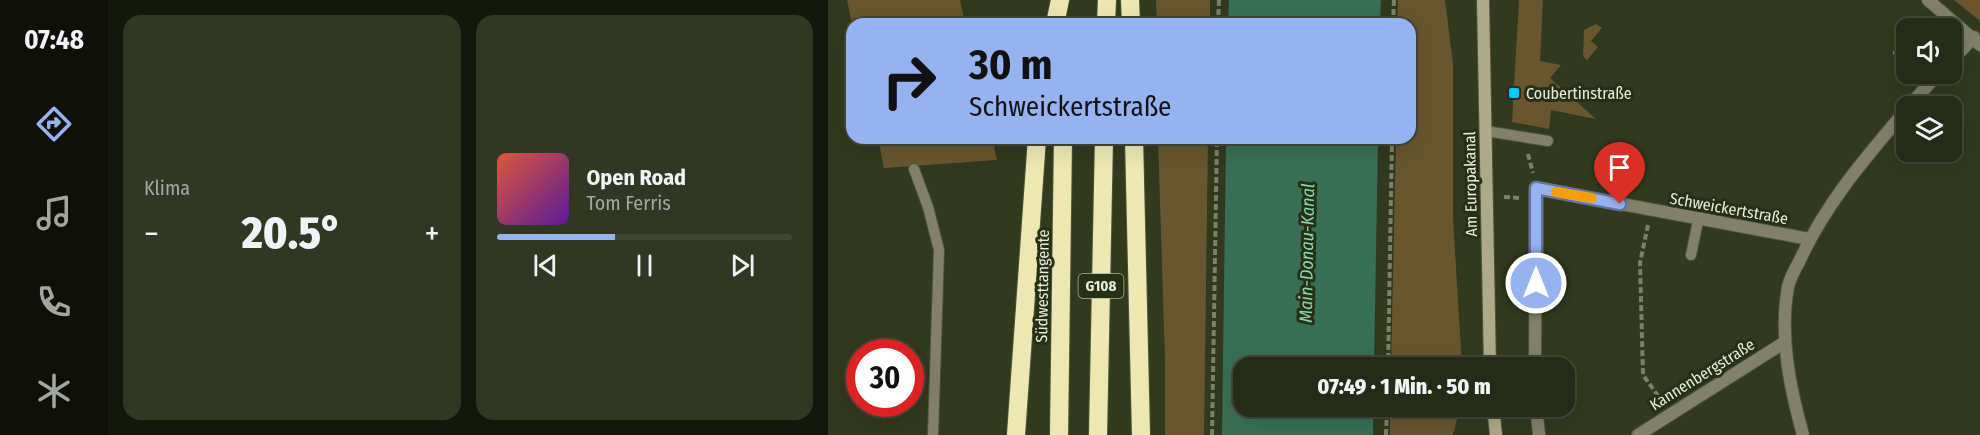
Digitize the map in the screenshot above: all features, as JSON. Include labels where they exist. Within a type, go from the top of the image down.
[{"type":"highway","points":[[1056,18],[1060,0]]},
{"type":"highway","points":[[1066,0],[1066,18]]},
{"type":"highway","points":[[1106,18],[1107,0]]},
{"type":"highway","points":[[1130,0],[1131,18]]},
{"type":"highway","points":[[1016,435],[1037,144]]},
{"type":"highway","name":"Südwesttangente","points":[[1059,435],[1063,144]]},
{"type":"highway","name":"G108","points":[[1098,435],[1104,144]]},
{"type":"highway","points":[[1134,144],[1141,435]]},
{"type":"main road","name":"Am Europakanal","points":[[1484,0],[1490,357]]},
{"type":"main road","points":[[1494,417],[1496,435]]},
{"type":"street","points":[[1928,0],[1977,41],[1962,52]]},
{"type":"street","points":[[1919,96],[1929,84]]},
{"type":"street","points":[[1803,435],[1793,399],[1785,342],[1788,285],[1809,239],[1852,173],[1896,122]]},
{"type":"street","points":[[1536,194],[1536,357]]},
{"type":"street","name":"Schweickertstraße","points":[[1536,194],[1652,211],[1809,239]]},
{"type":"street","name":"Kannenbergstraße","points":[[1638,435],[1785,342]]},
{"type":"street","points":[[1537,417],[1539,435]]},
{"type":"lane","points":[[1486,131],[1548,141]]},
{"type":"lane","points":[[914,169],[928,207],[939,250],[933,435]]},
{"type":"lane","points":[[1690,255],[1698,220]]},
{"type":"path","points":[[1218,18],[1219,0]]},
{"type":"path","points":[[1393,18],[1394,0]]},
{"type":"path","points":[[1486,196],[1536,194],[1524,138]]},
{"type":"path","points":[[1212,435],[1217,144]]},
{"type":"path","points":[[1388,357],[1392,144]]},
{"type":"path","points":[[1652,211],[1640,263],[1643,375],[1671,412]]},
{"type":"path","points":[[1386,435],[1387,417]]},
{"type":"shaded area","points":[[847,0],[960,0],[964,18],[851,18]]},
{"type":"shaded area","points":[[1156,0],[1210,0],[1210,18],[1157,18]]},
{"type":"shaded area","points":[[1398,0],[1445,0],[1453,64],[1453,219],[1461,357],[1391,357],[1396,144],[1416,144],[1416,18],[1397,18]]},
{"type":"shaded area","points":[[1519,0],[1543,0],[1540,61],[1561,65],[1550,78],[1596,119],[1551,110],[1549,129],[1512,122]]},
{"type":"shaded area","points":[[1954,0],[1980,0],[1980,21]]},
{"type":"shaded area","points":[[1596,24],[1602,28],[1591,41],[1598,47],[1587,60],[1583,56],[1584,30]]},
{"type":"shaded area","points":[[879,144],[993,144],[997,160],[884,168]]},
{"type":"shaded area","points":[[1158,144],[1208,144],[1204,435],[1165,435]]},
{"type":"shaded area","points":[[1390,417],[1458,417],[1453,435],[1390,435]]},
{"type":"water","points":[[1229,0],[1381,0],[1380,18],[1228,18]]},
{"type":"water","name":"Main-Donau-Kanal","points":[[1226,144],[1378,144],[1374,357],[1233,357],[1233,417],[1373,417],[1373,435],[1222,435]]},
{"type":"slow traffic","points":[[1556,192],[1592,198]]},
{"type":"place","name":"Coubertinstraße","points":[[1514,93]]},
{"type":"route","points":[[1536,283],[1536,188],[1620,204]]}]
